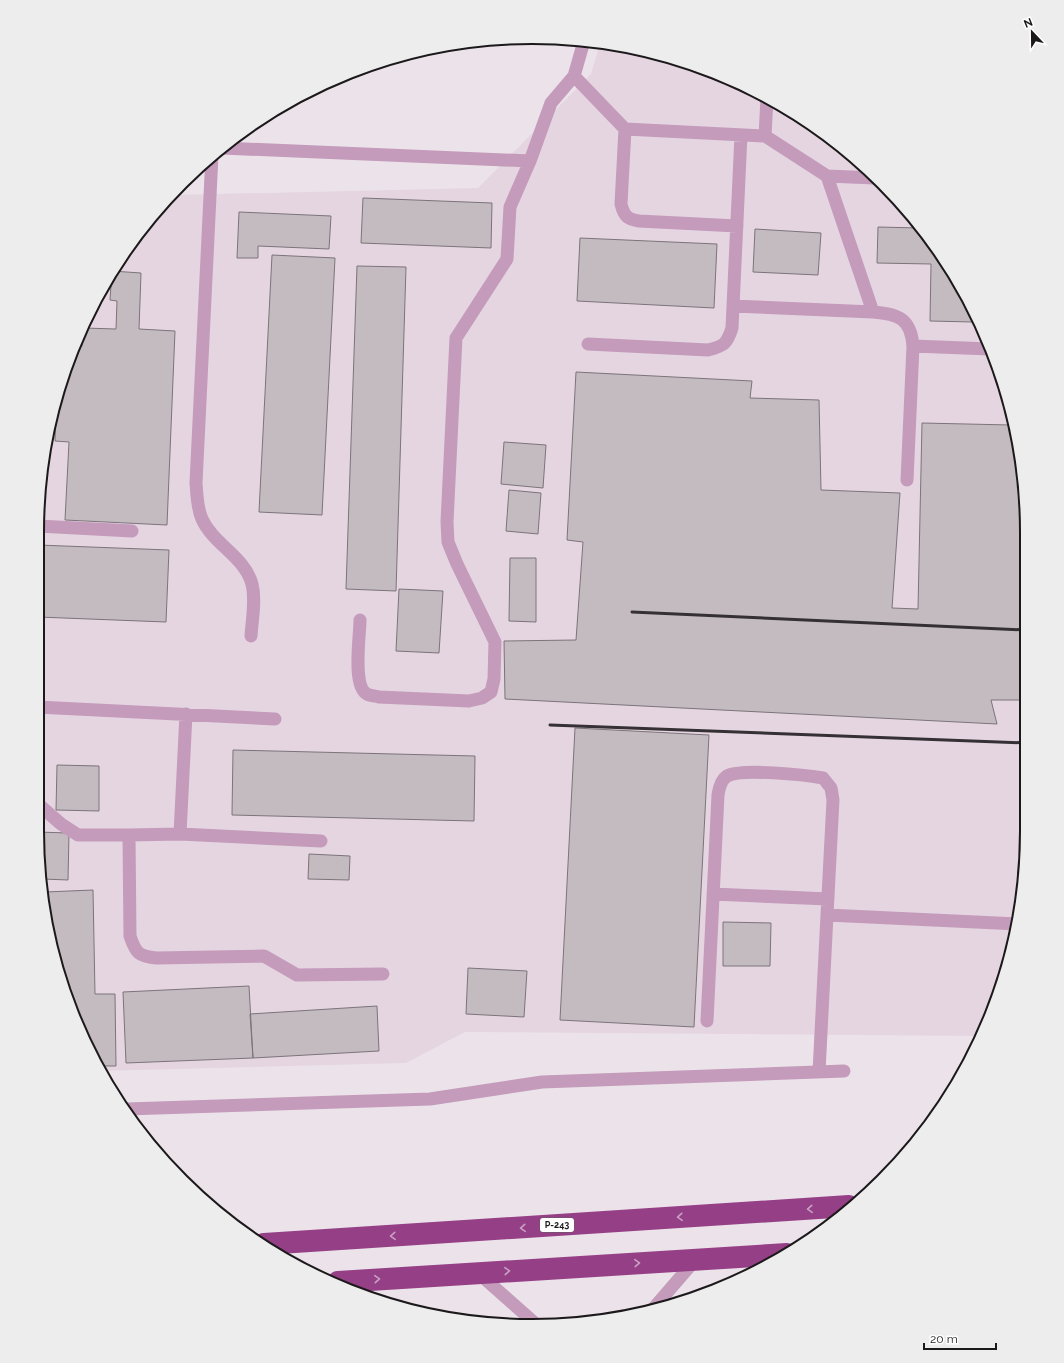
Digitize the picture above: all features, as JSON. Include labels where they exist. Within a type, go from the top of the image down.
[{"type":"highway","name":"Р-243","points":[[271,1244],[844,1206]]},
{"type":"highway","points":[[344,1282],[476,1272],[775,1255]]},
{"type":"lane","points":[[360,620],[358,673],[360,687],[367,694],[379,697],[469,701],[482,698],[490,692],[494,679],[495,642],[457,564],[448,542],[447,522],[456,338],[507,259],[510,207],[530,161],[550,103],[574,76],[582,47]]},
{"type":"lane","points":[[574,76],[625,129],[765,136],[827,176],[867,178]]},
{"type":"lane","points":[[765,136],[767,104]]},
{"type":"lane","points":[[625,129],[621,204],[623,213],[628,219],[639,221],[737,226]]},
{"type":"lane","points":[[588,344],[708,350],[720,347],[728,340],[732,328],[742,135]]},
{"type":"lane","points":[[231,148],[530,161]]},
{"type":"lane","points":[[212,164],[196,489],[197,502],[203,520],[244,569],[252,585],[251,636]]},
{"type":"lane","points":[[827,176],[873,312]]},
{"type":"lane","points":[[733,306],[889,313],[904,320],[912,331],[913,346],[906,480]]},
{"type":"lane","points":[[913,346],[984,349]]},
{"type":"lane","points":[[44,526],[132,530]]},
{"type":"lane","points":[[44,707],[275,719]]},
{"type":"lane","points":[[180,834],[186,714]]},
{"type":"lane","points":[[707,1022],[720,785],[727,776],[743,772],[803,775],[823,778],[831,788],[833,800],[819,1072]]},
{"type":"lane","points":[[44,809],[61,824],[78,835],[180,834],[321,841]]},
{"type":"lane","points":[[129,834],[130,936],[134,949],[142,956],[156,958],[264,956],[297,975],[383,974]]},
{"type":"lane","points":[[713,894],[828,899]]},
{"type":"lane","points":[[828,915],[1011,924]]},
{"type":"lane","points":[[131,1109],[430,1099],[542,1082],[844,1072]]},
{"type":"lane","points":[[659,1302],[696,1259]]},
{"type":"lane","points":[[476,1272],[530,1319]]},
{"type":"shaded area","points":[[599,48],[627,53],[689,70],[719,81],[776,109],[803,126],[854,165],[899,210],[938,261],[955,288],[983,345],[994,375],[1011,437],[1019,500],[1020,831],[1016,895],[1011,926],[994,988],[975,1036],[465,1032],[406,1063],[107,1071],[81,1018],[61,957],[53,926],[48,895],[44,831],[44,532],[48,468],[53,437],[70,375],[94,316],[126,261],[165,210],[179,195],[478,188],[591,74]]},
{"type":"building","points":[[363,198],[492,203],[491,248],[361,243]]},
{"type":"building","points":[[239,212],[331,216],[329,249],[258,246],[258,258],[237,258]]},
{"type":"building","points":[[878,227],[913,228],[938,261],[955,288],[973,322],[930,321],[931,264],[877,263]]},
{"type":"building","points":[[755,229],[821,233],[818,275],[753,272]]},
{"type":"building","points":[[580,238],[717,244],[714,308],[577,301]]},
{"type":"building","points":[[272,255],[335,258],[322,515],[259,512]]},
{"type":"building","points":[[357,266],[406,267],[396,591],[346,589]]},
{"type":"building","points":[[119,272],[141,273],[139,329],[175,331],[167,525],[65,520],[69,442],[55,441],[55,428],[70,375],[89,328],[116,329],[117,301],[110,300],[111,285]]},
{"type":"building","points":[[576,372],[752,381],[750,398],[819,400],[821,490],[900,493],[892,608],[918,609],[922,423],[1008,425],[1016,468],[1019,500],[1020,700],[991,700],[997,724],[505,699],[504,641],[576,640],[583,542],[567,540]]},
{"type":"building","points":[[504,442],[546,445],[543,488],[501,484]]},
{"type":"building","points":[[509,490],[541,493],[538,534],[506,531]]},
{"type":"building","points":[[44,545],[169,550],[166,622],[44,617]]},
{"type":"building","points":[[510,558],[536,558],[536,622],[509,621]]},
{"type":"building","points":[[399,589],[443,591],[439,653],[396,651]]},
{"type":"building","points":[[575,728],[709,735],[694,1027],[560,1020]]},
{"type":"building","points":[[233,750],[475,756],[474,821],[232,815]]},
{"type":"building","points":[[57,765],[99,766],[99,811],[56,810]]},
{"type":"building","points":[[44,832],[69,833],[68,880],[47,879]]},
{"type":"building","points":[[309,854],[350,856],[349,880],[308,879]]},
{"type":"building","points":[[93,890],[95,994],[115,994],[116,1066],[104,1066],[81,1018],[61,957],[53,926],[48,892]]},
{"type":"building","points":[[723,922],[771,923],[770,966],[723,966]]},
{"type":"building","points":[[468,968],[527,971],[524,1017],[466,1014]]},
{"type":"building","points":[[249,986],[253,1058],[126,1063],[123,992]]},
{"type":"building","points":[[377,1006],[379,1051],[253,1058],[250,1014]]},
{"type":"railway","points":[[632,612],[1020,630]]},
{"type":"railway","points":[[550,725],[1020,743]]}]
